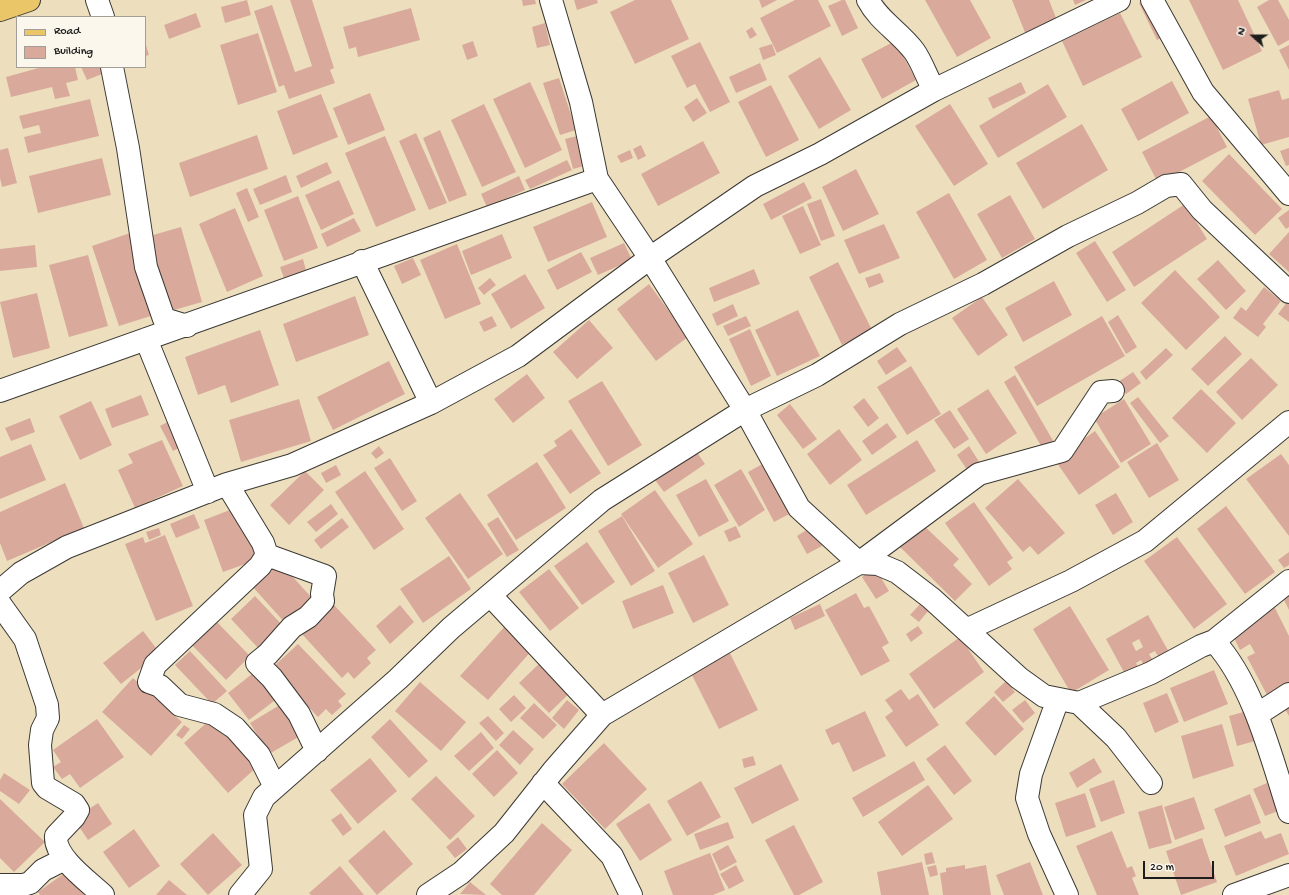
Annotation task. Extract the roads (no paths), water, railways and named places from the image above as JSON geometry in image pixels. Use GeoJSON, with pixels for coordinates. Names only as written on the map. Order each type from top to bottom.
{"type":"FeatureCollection","features":[{"type":"Feature","properties":{"kind":"main road"},"geometry":{"type":"LineString","coordinates":[[0,10],[29,0]]}},
{"type":"Feature","properties":{"kind":"street"},"geometry":{"type":"LineString","coordinates":[[97,0],[103,16]]}},
{"type":"Feature","properties":{"kind":"street"},"geometry":{"type":"LineString","coordinates":[[551,0],[581,102],[597,179],[650,258],[745,410],[799,508],[859,563],[878,564],[897,572],[931,598],[1019,678],[1044,696],[1079,703],[1116,738],[1151,783]]}},
{"type":"Feature","properties":{"kind":"street"},"geometry":{"type":"LineString","coordinates":[[868,0],[874,12],[897,32],[914,52],[934,90]]}},
{"type":"Feature","properties":{"kind":"street"},"geometry":{"type":"LineString","coordinates":[[0,591],[21,573],[68,547],[218,488],[292,465],[431,403],[518,356],[650,258],[756,186],[820,154],[934,90],[1119,0]]}},
{"type":"Feature","properties":{"kind":"street"},"geometry":{"type":"LineString","coordinates":[[1152,0],[1203,92],[1289,194]]}},
{"type":"Feature","properties":{"kind":"street"},"geometry":{"type":"LineString","coordinates":[[112,68],[128,148],[146,267],[164,318],[187,326]]}},
{"type":"Feature","properties":{"kind":"street"},"geometry":{"type":"LineString","coordinates":[[0,391],[149,347],[187,326],[362,261],[597,179]]}},
{"type":"Feature","properties":{"kind":"street"},"geometry":{"type":"LineString","coordinates":[[240,895],[261,869],[255,815],[264,797],[398,679],[451,628],[491,596],[602,500],[745,410],[817,375],[900,324],[983,284],[1068,236],[1137,203],[1166,186],[1181,184],[1202,210],[1289,292]]}},
{"type":"Feature","properties":{"kind":"street"},"geometry":{"type":"LineString","coordinates":[[362,261],[431,403]]}},
{"type":"Feature","properties":{"kind":"street"},"geometry":{"type":"LineString","coordinates":[[149,347],[218,488],[263,543],[267,555]]}},
{"type":"Feature","properties":{"kind":"street"},"geometry":{"type":"LineString","coordinates":[[428,895],[461,873],[504,833],[543,783],[602,715],[859,563],[979,474],[1062,451],[1101,392],[1113,391]]}},
{"type":"Feature","properties":{"kind":"street"},"geometry":{"type":"LineString","coordinates":[[966,630],[1071,581],[1145,540],[1289,422]]}},
{"type":"Feature","properties":{"kind":"street"},"geometry":{"type":"LineString","coordinates":[[267,555],[325,576],[322,594],[323,601],[308,617],[292,627],[268,654],[257,663],[272,678],[299,714],[317,750]]}},
{"type":"Feature","properties":{"kind":"street"},"geometry":{"type":"LineString","coordinates":[[267,555],[260,566],[155,665],[149,682],[160,686],[180,705],[214,714],[235,728],[259,755],[276,787]]}},
{"type":"Feature","properties":{"kind":"street"},"geometry":{"type":"LineString","coordinates":[[1079,703],[1152,673],[1200,646],[1214,641],[1289,581]]}},
{"type":"Feature","properties":{"kind":"street"},"geometry":{"type":"LineString","coordinates":[[491,596],[602,715]]}},
{"type":"Feature","properties":{"kind":"street"},"geometry":{"type":"LineString","coordinates":[[0,604],[25,639],[47,706],[48,718],[42,730],[40,745],[43,783],[47,788],[74,804],[78,810],[74,817],[56,836],[56,842],[65,859],[103,895]]}},
{"type":"Feature","properties":{"kind":"street"},"geometry":{"type":"LineString","coordinates":[[1214,641],[1225,652],[1258,714],[1289,812]]}},
{"type":"Feature","properties":{"kind":"street"},"geometry":{"type":"LineString","coordinates":[[1258,714],[1289,694]]}},
{"type":"Feature","properties":{"kind":"street"},"geometry":{"type":"LineString","coordinates":[[1058,699],[1031,774],[1027,798],[1039,834],[1067,895]]}},
{"type":"Feature","properties":{"kind":"street"},"geometry":{"type":"LineString","coordinates":[[543,783],[612,856],[631,895]]}},
{"type":"Feature","properties":{"kind":"street"},"geometry":{"type":"LineString","coordinates":[[0,885],[23,886],[30,883],[43,870],[65,859]]}},
{"type":"Feature","properties":{"kind":"street"},"geometry":{"type":"LineString","coordinates":[[1234,895],[1289,875]]}}]}
